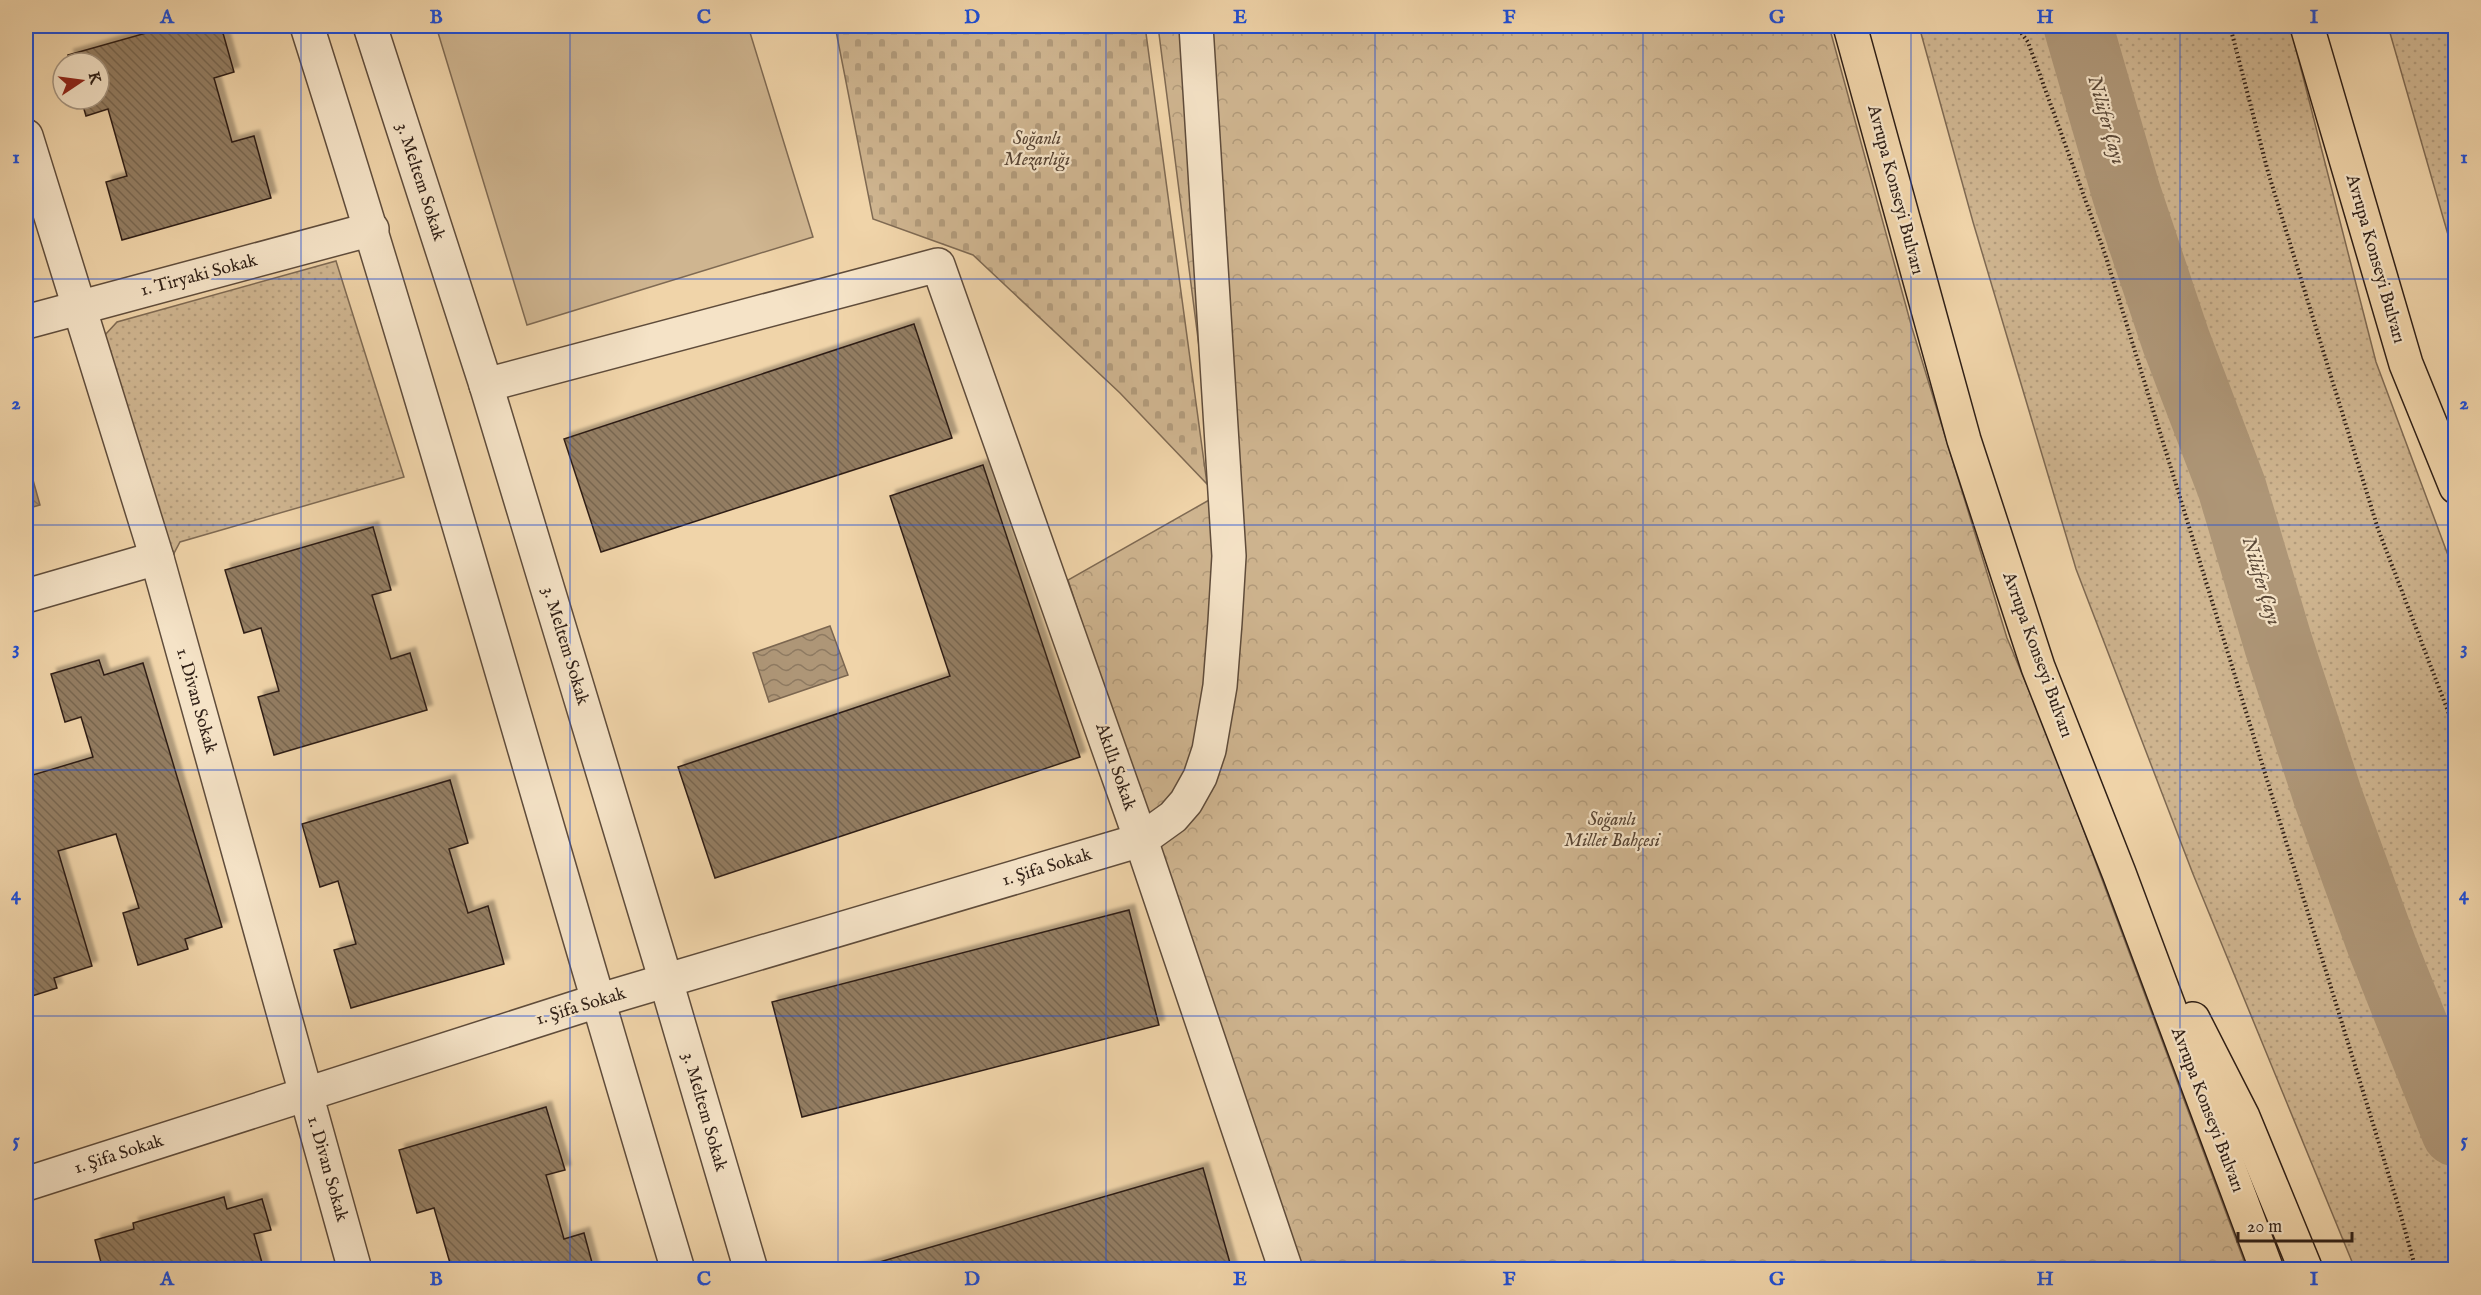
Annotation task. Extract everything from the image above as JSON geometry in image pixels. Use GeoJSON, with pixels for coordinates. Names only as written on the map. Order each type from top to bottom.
{"type":"FeatureCollection","features":[{"type":"Feature","properties":{"kind":"main road","name":"Avrupa Konseyi Bulvarı"},"geometry":{"type":"LineString","coordinates":[[1850,26],[1964,440],[2038,667],[2119,873],[2267,1269]]}},
{"type":"Feature","properties":{"kind":"main road","name":"Avrupa Konseyi Bulvarı"},"geometry":{"type":"LineString","coordinates":[[2307,26],[2406,364],[2456,487]]}},
{"type":"Feature","properties":{"kind":"main road"},"geometry":{"type":"LineString","coordinates":[[2119,873],[2243,1118],[2306,1269]]}},
{"type":"Feature","properties":{"kind":"street"},"geometry":{"type":"LineString","coordinates":[[307,26],[372,229],[597,1001],[678,1269]]}},
{"type":"Feature","properties":{"kind":"street","name":"3. Meltem Sokak"},"geometry":{"type":"LineString","coordinates":[[370,26],[486,384],[751,1269]]}},
{"type":"Feature","properties":{"kind":"street","name":"1. Şifa Sokak"},"geometry":{"type":"LineString","coordinates":[[26,1184],[597,1001],[1141,840],[1173,817],[1186,802],[1200,777],[1209,750],[1221,686],[1229,556],[1196,26]]}},
{"type":"Feature","properties":{"kind":"street","name":"1. Divan Sokak"},"geometry":{"type":"LineString","coordinates":[[26,136],[157,558],[355,1269]]}},
{"type":"Feature","properties":{"kind":"street","name":"1. Tiryaki Sokak"},"geometry":{"type":"LineString","coordinates":[[26,322],[372,229]]}},
{"type":"Feature","properties":{"kind":"street","name":"Akıllı Sokak"},"geometry":{"type":"LineString","coordinates":[[486,384],[938,266],[1141,840],[1286,1269]]}},
{"type":"Feature","properties":{"kind":"street"},"geometry":{"type":"LineString","coordinates":[[26,596],[157,558]]}},
{"type":"Feature","properties":{"kind":"path"},"geometry":{"type":"LineString","coordinates":[[2016,26],[2028,42],[2105,254],[2416,1269]]}},
{"type":"Feature","properties":{"kind":"path"},"geometry":{"type":"LineString","coordinates":[[2230,26],[2268,172],[2378,530],[2456,732]]}},
{"type":"Feature","properties":{"kind":"green space"},"geometry":{"type":"Polygon","coordinates":[[[436,26],[748,26],[813,237],[527,325],[436,26]]]}},
{"type":"Feature","properties":{"kind":"green space","name":"Soğanlı Mezarlığı"},"geometry":{"type":"Polygon","coordinates":[[[835,26],[1145,26],[1207,484],[1120,393],[973,255],[873,219],[835,26]]]}},
{"type":"Feature","properties":{"kind":"green space","name":"Soğanlı Millet Bahçesi"},"geometry":{"type":"Polygon","coordinates":[[[1158,26],[1829,26],[1912,328],[2007,638],[2052,745],[2247,1269],[1293,1269],[1068,580],[1218,495],[1158,26]]]}},
{"type":"Feature","properties":{"kind":"green space"},"geometry":{"type":"Polygon","coordinates":[[[1919,26],[2290,26],[2376,362],[2455,574],[2455,1269],[2355,1269],[2193,874],[2076,569],[1973,222],[1919,26]]]}},
{"type":"Feature","properties":{"kind":"green space"},"geometry":{"type":"Polygon","coordinates":[[[2388,26],[2455,26],[2455,259],[2388,26]]]}},
{"type":"Feature","properties":{"kind":"green space"},"geometry":{"type":"Polygon","coordinates":[[[336,261],[404,477],[180,542],[172,557],[105,335],[117,322],[336,261]]]}},
{"type":"Feature","properties":{"kind":"water"},"geometry":{"type":"Polygon","coordinates":[[[26,455],[40,505],[26,509],[26,455]]]}},
{"type":"Feature","properties":{"kind":"water"},"geometry":{"type":"Polygon","coordinates":[[[830,626],[848,675],[769,702],[753,653],[830,626]]]}},
{"type":"Feature","properties":{"kind":"building"},"geometry":{"type":"Polygon","coordinates":[[[171,26],[221,26],[234,72],[214,78],[232,142],[254,136],[271,198],[122,240],[106,182],[127,176],[109,111],[111,111],[111,51],[82,51],[171,26]]]}},
{"type":"Feature","properties":{"kind":"building"},"geometry":{"type":"Polygon","coordinates":[[[85,111],[102,111],[86,116],[85,111]]]}},
{"type":"Feature","properties":{"kind":"building"},"geometry":{"type":"Polygon","coordinates":[[[914,324],[952,438],[601,552],[564,439],[914,324]]]}},
{"type":"Feature","properties":{"kind":"building"},"geometry":{"type":"Polygon","coordinates":[[[983,465],[1080,757],[715,878],[678,767],[950,676],[890,496],[983,465]]]}},
{"type":"Feature","properties":{"kind":"building"},"geometry":{"type":"Polygon","coordinates":[[[373,527],[391,590],[372,595],[391,659],[410,653],[427,710],[274,755],[258,697],[279,691],[261,628],[244,633],[225,570],[373,527]]]}},
{"type":"Feature","properties":{"kind":"building"},"geometry":{"type":"Polygon","coordinates":[[[99,660],[104,675],[143,663],[222,927],[185,939],[188,949],[138,965],[123,913],[139,908],[116,834],[58,851],[92,966],[54,978],[57,988],[26,998],[26,777],[93,757],[81,717],[65,722],[51,674],[99,660]]]}},
{"type":"Feature","properties":{"kind":"building"},"geometry":{"type":"Polygon","coordinates":[[[450,780],[468,843],[449,849],[468,913],[488,906],[504,964],[351,1008],[334,950],[356,944],[338,881],[320,887],[302,824],[450,780]]]}},
{"type":"Feature","properties":{"kind":"building"},"geometry":{"type":"Polygon","coordinates":[[[1129,910],[1159,1025],[802,1117],[772,1002],[1129,910]]]}},
{"type":"Feature","properties":{"kind":"building"},"geometry":{"type":"Polygon","coordinates":[[[546,1107],[565,1170],[546,1175],[564,1239],[584,1233],[594,1270],[452,1270],[434,1208],[417,1213],[399,1150],[546,1107]]]}},
{"type":"Feature","properties":{"kind":"building"},"geometry":{"type":"Polygon","coordinates":[[[1203,1168],[1232,1270],[852,1270],[1203,1168]]]}},
{"type":"Feature","properties":{"kind":"building"},"geometry":{"type":"Polygon","coordinates":[[[224,1197],[227,1209],[262,1199],[271,1230],[254,1234],[264,1270],[103,1270],[95,1240],[134,1229],[133,1223],[224,1197]]]}},
{"type":"Feature","properties":{"kind":"waterway","name":"Nilüfer Çayı"},"geometry":{"type":"LineString","coordinates":[[2078,26],[2126,192],[2176,341],[2232,488],[2278,643],[2328,797],[2383,949],[2456,1132]]}}]}
